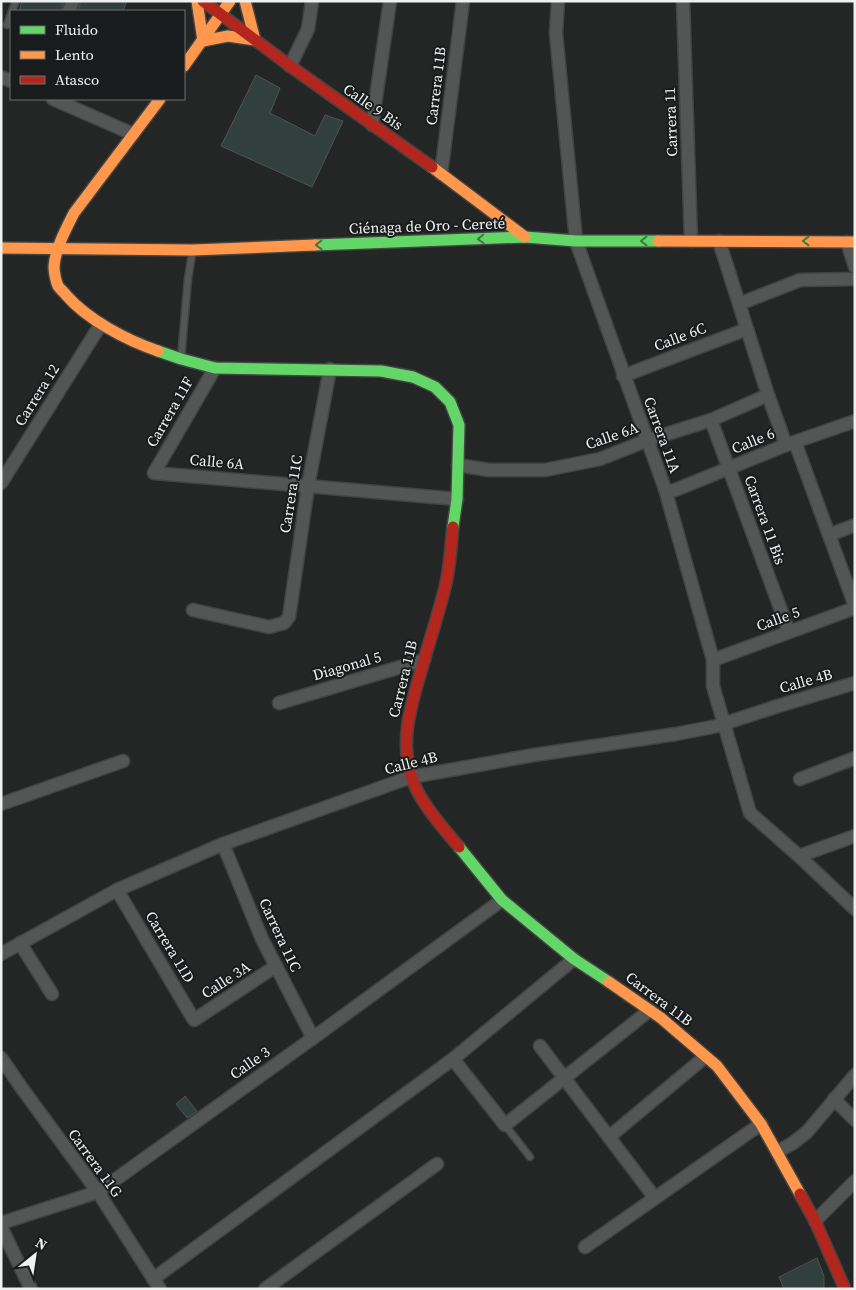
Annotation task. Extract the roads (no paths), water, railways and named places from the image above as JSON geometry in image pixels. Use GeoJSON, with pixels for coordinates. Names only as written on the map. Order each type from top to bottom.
{"type":"FeatureCollection","features":[{"type":"Feature","properties":{"kind":"main road"},"geometry":{"type":"LineString","coordinates":[[197,1],[203,41]]}},
{"type":"Feature","properties":{"kind":"main road","name":"Calle 9 Bis"},"geometry":{"type":"LineString","coordinates":[[203,1],[525,237]]}},
{"type":"Feature","properties":{"kind":"main road"},"geometry":{"type":"LineString","coordinates":[[185,65],[230,1]]}},
{"type":"Feature","properties":{"kind":"main road"},"geometry":{"type":"LineString","coordinates":[[203,41],[228,36],[255,40],[245,1]]}},
{"type":"Feature","properties":{"kind":"main road"},"geometry":{"type":"LineString","coordinates":[[58,249],[74,213],[159,100]]}},
{"type":"Feature","properties":{"kind":"main road","name":"Ciénaga de Oro - Cereté"},"geometry":{"type":"LineString","coordinates":[[1,248],[193,250],[525,237],[576,241],[851,242]]}},
{"type":"Feature","properties":{"kind":"main road","name":"Carrera 11B"},"geometry":{"type":"LineString","coordinates":[[58,249],[54,268],[58,286],[73,303],[101,324],[143,346],[181,360],[215,368],[381,371],[413,376],[435,387],[450,402],[458,424],[458,499],[446,582],[410,708],[406,737],[407,760],[411,777],[419,794],[442,827],[502,900],[574,959],[661,1018],[716,1066],[761,1124],[815,1220],[845,1289]]}},
{"type":"Feature","properties":{"kind":"street"},"geometry":{"type":"LineString","coordinates":[[290,66],[308,29],[312,1]]}},
{"type":"Feature","properties":{"kind":"street"},"geometry":{"type":"LineString","coordinates":[[372,125],[390,1]]}},
{"type":"Feature","properties":{"kind":"street","name":"Carrera 11B"},"geometry":{"type":"LineString","coordinates":[[441,174],[463,1]]}},
{"type":"Feature","properties":{"kind":"street","name":"Carrera 11A"},"geometry":{"type":"LineString","coordinates":[[558,1],[556,32],[576,241],[665,489],[713,660],[713,686],[750,813],[855,909]]}},
{"type":"Feature","properties":{"kind":"street","name":"Carrera 11"},"geometry":{"type":"LineString","coordinates":[[682,1],[691,241]]}},
{"type":"Feature","properties":{"kind":"street"},"geometry":{"type":"LineString","coordinates":[[55,100],[134,134]]}},
{"type":"Feature","properties":{"kind":"street"},"geometry":{"type":"LineString","coordinates":[[719,241],[768,395],[791,444],[829,535],[855,607]]}},
{"type":"Feature","properties":{"kind":"street"},"geometry":{"type":"LineString","coordinates":[[851,242],[855,268]]}},
{"type":"Feature","properties":{"kind":"street"},"geometry":{"type":"LineString","coordinates":[[739,304],[800,280],[855,279]]}},
{"type":"Feature","properties":{"kind":"street","name":"Carrera 12"},"geometry":{"type":"LineString","coordinates":[[1,483],[101,324]]}},
{"type":"Feature","properties":{"kind":"street","name":"Calle 6C"},"geometry":{"type":"LineString","coordinates":[[623,376],[747,329]]}},
{"type":"Feature","properties":{"kind":"street","name":"Carrera 11F"},"geometry":{"type":"LineString","coordinates":[[154,473],[215,368]]}},
{"type":"Feature","properties":{"kind":"street","name":"Carrera 11C"},"geometry":{"type":"LineString","coordinates":[[193,610],[268,627],[284,623],[289,617],[308,486],[330,369]]}},
{"type":"Feature","properties":{"kind":"street","name":"Calle 6A"},"geometry":{"type":"LineString","coordinates":[[458,465],[489,470],[545,470],[600,459],[648,440],[711,420],[768,395]]}},
{"type":"Feature","properties":{"kind":"street","name":"Carrera 11 Bis"},"geometry":{"type":"LineString","coordinates":[[711,420],[789,632]]}},
{"type":"Feature","properties":{"kind":"street","name":"Calle 6"},"geometry":{"type":"LineString","coordinates":[[665,489],[675,490],[855,421]]}},
{"type":"Feature","properties":{"kind":"street","name":"Calle 6A"},"geometry":{"type":"LineString","coordinates":[[154,473],[458,499]]}},
{"type":"Feature","properties":{"kind":"street"},"geometry":{"type":"LineString","coordinates":[[829,535],[855,526]]}},
{"type":"Feature","properties":{"kind":"street","name":"Calle 5"},"geometry":{"type":"LineString","coordinates":[[713,660],[855,607]]}},
{"type":"Feature","properties":{"kind":"street","name":"Diagonal 5"},"geometry":{"type":"LineString","coordinates":[[279,703],[424,660]]}},
{"type":"Feature","properties":{"kind":"street","name":"Calle 4B"},"geometry":{"type":"LineString","coordinates":[[1,954],[117,890],[223,844],[411,777],[534,755],[676,734],[723,724],[855,683]]}},
{"type":"Feature","properties":{"kind":"street"},"geometry":{"type":"LineString","coordinates":[[800,779],[855,758]]}},
{"type":"Feature","properties":{"kind":"street"},"geometry":{"type":"LineString","coordinates":[[1,804],[123,761]]}},
{"type":"Feature","properties":{"kind":"street"},"geometry":{"type":"LineString","coordinates":[[799,856],[855,836]]}},
{"type":"Feature","properties":{"kind":"street","name":"Carrera 11C"},"geometry":{"type":"LineString","coordinates":[[223,844],[262,938],[313,1038]]}},
{"type":"Feature","properties":{"kind":"street","name":"Carrera 11D"},"geometry":{"type":"LineString","coordinates":[[117,890],[194,1020]]}},
{"type":"Feature","properties":{"kind":"street","name":"Calle 3"},"geometry":{"type":"LineString","coordinates":[[1,1223],[98,1192],[502,900]]}},
{"type":"Feature","properties":{"kind":"street"},"geometry":{"type":"LineString","coordinates":[[20,943],[52,994]]}},
{"type":"Feature","properties":{"kind":"street"},"geometry":{"type":"LineString","coordinates":[[156,1284],[453,1059],[574,959]]}},
{"type":"Feature","properties":{"kind":"street","name":"Calle 3A"},"geometry":{"type":"LineString","coordinates":[[194,1020],[276,966]]}},
{"type":"Feature","properties":{"kind":"street"},"geometry":{"type":"LineString","coordinates":[[453,1059],[505,1125],[650,1010]]}},
{"type":"Feature","properties":{"kind":"street"},"geometry":{"type":"LineString","coordinates":[[540,1046],[656,1198]]}},
{"type":"Feature","properties":{"kind":"street"},"geometry":{"type":"LineString","coordinates":[[609,1138],[705,1057]]}},
{"type":"Feature","properties":{"kind":"street","name":"Carrera 11G"},"geometry":{"type":"LineString","coordinates":[[1,1058],[20,1087],[98,1192],[156,1284]]}},
{"type":"Feature","properties":{"kind":"street"},"geometry":{"type":"LineString","coordinates":[[777,1152],[807,1132],[855,1075]]}},
{"type":"Feature","properties":{"kind":"street"},"geometry":{"type":"LineString","coordinates":[[834,1100],[855,1120]]}},
{"type":"Feature","properties":{"kind":"street"},"geometry":{"type":"LineString","coordinates":[[586,1247],[761,1124]]}},
{"type":"Feature","properties":{"kind":"street"},"geometry":{"type":"LineString","coordinates":[[265,1289],[437,1164]]}},
{"type":"Feature","properties":{"kind":"street"},"geometry":{"type":"LineString","coordinates":[[815,1220],[855,1181]]}},
{"type":"Feature","properties":{"kind":"street"},"geometry":{"type":"LineString","coordinates":[[1,1228],[31,1289]]}},
{"type":"Feature","properties":{"kind":"lane"},"geometry":{"type":"LineString","coordinates":[[7,25],[10,18]]}},
{"type":"Feature","properties":{"kind":"lane"},"geometry":{"type":"LineString","coordinates":[[181,360],[188,279],[193,250]]}},
{"type":"Feature","properties":{"kind":"lane"},"geometry":{"type":"LineString","coordinates":[[505,1125],[530,1157]]}}]}
